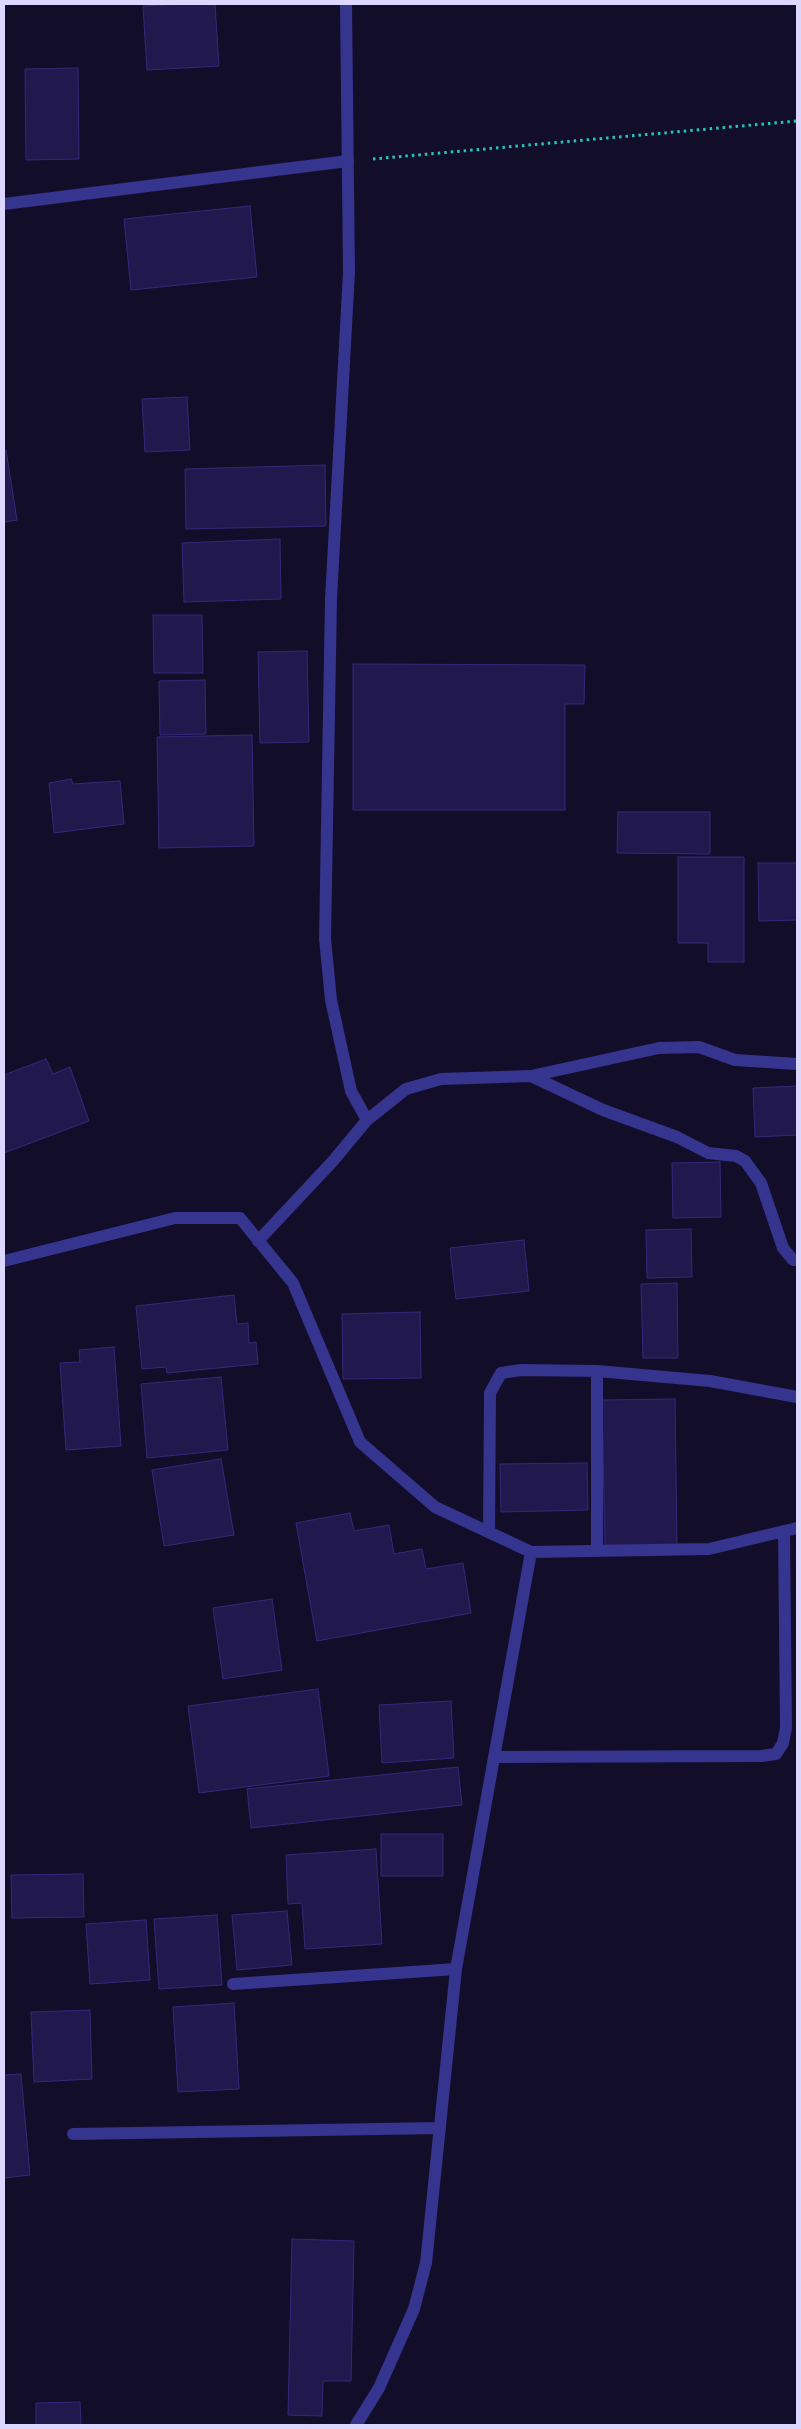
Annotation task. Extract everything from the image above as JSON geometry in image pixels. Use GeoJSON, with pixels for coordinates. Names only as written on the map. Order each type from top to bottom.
{"type":"FeatureCollection","features":[{"type":"Feature","properties":{"kind":"street"},"geometry":{"type":"LineString","coordinates":[[346,4],[349,272],[331,598],[325,939],[331,1000],[351,1091],[366,1120]]}},
{"type":"Feature","properties":{"kind":"street"},"geometry":{"type":"LineString","coordinates":[[4,204],[348,161]]}},
{"type":"Feature","properties":{"kind":"street"},"geometry":{"type":"LineString","coordinates":[[258,1241],[333,1161],[366,1120],[406,1089],[441,1079],[532,1076],[659,1048],[699,1048],[735,1060],[797,1064]]}},
{"type":"Feature","properties":{"kind":"street"},"geometry":{"type":"LineString","coordinates":[[532,1076],[603,1110],[677,1137],[708,1154],[736,1156],[745,1161],[761,1183],[783,1248],[793,1260],[797,1260]]}},
{"type":"Feature","properties":{"kind":"street"},"geometry":{"type":"LineString","coordinates":[[4,1261],[175,1218],[240,1218],[293,1283],[360,1442],[435,1507],[531,1552],[709,1549],[797,1528]]}},
{"type":"Feature","properties":{"kind":"street"},"geometry":{"type":"LineString","coordinates":[[489,1532],[490,1393],[501,1373],[521,1370],[597,1371],[710,1381],[797,1397]]}},
{"type":"Feature","properties":{"kind":"street"},"geometry":{"type":"LineString","coordinates":[[597,1371],[597,1551]]}},
{"type":"Feature","properties":{"kind":"street"},"geometry":{"type":"LineString","coordinates":[[494,1758],[762,1756],[776,1754],[784,1743],[786,1728],[784,1531]]}},
{"type":"Feature","properties":{"kind":"street"},"geometry":{"type":"LineString","coordinates":[[356,2425],[379,2388],[414,2309],[426,2263],[456,1969],[531,1552]]}},
{"type":"Feature","properties":{"kind":"street"},"geometry":{"type":"LineString","coordinates":[[233,1984],[456,1969]]}},
{"type":"Feature","properties":{"kind":"street"},"geometry":{"type":"LineString","coordinates":[[73,2134],[440,2128]]}},
{"type":"Feature","properties":{"kind":"path"},"geometry":{"type":"LineString","coordinates":[[348,161],[797,121]]}},
{"type":"Feature","properties":{"kind":"building"},"geometry":{"type":"Polygon","coordinates":[[[215,4],[219,66],[147,70],[143,6],[215,4]]]}},
{"type":"Feature","properties":{"kind":"building"},"geometry":{"type":"Polygon","coordinates":[[[78,68],[79,159],[26,160],[25,69],[78,68]]]}},
{"type":"Feature","properties":{"kind":"building"},"geometry":{"type":"Polygon","coordinates":[[[250,206],[257,277],[131,290],[124,219],[250,206]]]}},
{"type":"Feature","properties":{"kind":"building"},"geometry":{"type":"Polygon","coordinates":[[[187,397],[190,450],[145,452],[142,399],[187,397]]]}},
{"type":"Feature","properties":{"kind":"building"},"geometry":{"type":"Polygon","coordinates":[[[4,450],[6,450],[17,520],[4,522],[4,450]]]}},
{"type":"Feature","properties":{"kind":"building"},"geometry":{"type":"Polygon","coordinates":[[[325,465],[326,526],[186,529],[185,469],[325,465]]]}},
{"type":"Feature","properties":{"kind":"building"},"geometry":{"type":"Polygon","coordinates":[[[280,539],[281,599],[184,602],[182,543],[280,539]]]}},
{"type":"Feature","properties":{"kind":"building"},"geometry":{"type":"Polygon","coordinates":[[[153,615],[202,615],[203,673],[154,673],[153,615]]]}},
{"type":"Feature","properties":{"kind":"building"},"geometry":{"type":"Polygon","coordinates":[[[307,651],[309,742],[260,743],[258,652],[307,651]]]}},
{"type":"Feature","properties":{"kind":"building"},"geometry":{"type":"Polygon","coordinates":[[[353,664],[585,665],[584,704],[565,704],[565,810],[353,810],[353,664]]]}},
{"type":"Feature","properties":{"kind":"building"},"geometry":{"type":"Polygon","coordinates":[[[205,680],[206,734],[160,735],[159,681],[205,680]]]}},
{"type":"Feature","properties":{"kind":"building"},"geometry":{"type":"Polygon","coordinates":[[[252,735],[254,846],[159,848],[157,737],[252,735]]]}},
{"type":"Feature","properties":{"kind":"building"},"geometry":{"type":"Polygon","coordinates":[[[71,779],[73,784],[120,781],[124,824],[54,833],[49,783],[71,779]]]}},
{"type":"Feature","properties":{"kind":"building"},"geometry":{"type":"Polygon","coordinates":[[[618,812],[710,812],[710,854],[617,853],[618,812]]]}},
{"type":"Feature","properties":{"kind":"building"},"geometry":{"type":"Polygon","coordinates":[[[678,857],[744,857],[744,962],[708,962],[708,943],[678,943],[678,857]]]}},
{"type":"Feature","properties":{"kind":"building"},"geometry":{"type":"Polygon","coordinates":[[[758,863],[797,863],[797,920],[759,921],[758,863]]]}},
{"type":"Feature","properties":{"kind":"building"},"geometry":{"type":"Polygon","coordinates":[[[46,1059],[53,1074],[70,1067],[89,1121],[4,1153],[4,1075],[46,1059]]]}},
{"type":"Feature","properties":{"kind":"building"},"geometry":{"type":"Polygon","coordinates":[[[797,1086],[797,1135],[755,1137],[753,1088],[797,1086]]]}},
{"type":"Feature","properties":{"kind":"building"},"geometry":{"type":"Polygon","coordinates":[[[720,1162],[721,1217],[673,1218],[672,1163],[720,1162]]]}},
{"type":"Feature","properties":{"kind":"building"},"geometry":{"type":"Polygon","coordinates":[[[691,1229],[692,1277],[647,1278],[646,1230],[691,1229]]]}},
{"type":"Feature","properties":{"kind":"building"},"geometry":{"type":"Polygon","coordinates":[[[524,1240],[529,1291],[456,1299],[450,1248],[524,1240]]]}},
{"type":"Feature","properties":{"kind":"building"},"geometry":{"type":"Polygon","coordinates":[[[677,1283],[678,1358],[643,1358],[641,1284],[677,1283]]]}},
{"type":"Feature","properties":{"kind":"building"},"geometry":{"type":"Polygon","coordinates":[[[234,1295],[237,1324],[248,1323],[249,1343],[256,1342],[258,1364],[167,1373],[166,1367],[142,1369],[136,1306],[234,1295]]]}},
{"type":"Feature","properties":{"kind":"building"},"geometry":{"type":"Polygon","coordinates":[[[420,1312],[421,1378],[343,1379],[342,1314],[420,1312]]]}},
{"type":"Feature","properties":{"kind":"building"},"geometry":{"type":"Polygon","coordinates":[[[114,1347],[121,1446],[66,1450],[60,1363],[80,1362],[79,1350],[114,1347]]]}},
{"type":"Feature","properties":{"kind":"building"},"geometry":{"type":"Polygon","coordinates":[[[221,1377],[228,1450],[147,1458],[141,1384],[221,1377]]]}},
{"type":"Feature","properties":{"kind":"building"},"geometry":{"type":"Polygon","coordinates":[[[675,1399],[677,1546],[605,1548],[602,1400],[675,1399]]]}},
{"type":"Feature","properties":{"kind":"building"},"geometry":{"type":"Polygon","coordinates":[[[221,1459],[234,1535],[164,1546],[152,1470],[221,1459]]]}},
{"type":"Feature","properties":{"kind":"building"},"geometry":{"type":"Polygon","coordinates":[[[587,1463],[588,1510],[501,1512],[500,1464],[587,1463]]]}},
{"type":"Feature","properties":{"kind":"building"},"geometry":{"type":"Polygon","coordinates":[[[350,1513],[354,1531],[389,1525],[394,1554],[422,1549],[426,1569],[463,1563],[471,1613],[317,1641],[296,1523],[350,1513]]]}},
{"type":"Feature","properties":{"kind":"building"},"geometry":{"type":"Polygon","coordinates":[[[272,1599],[282,1670],[223,1679],[213,1608],[272,1599]]]}},
{"type":"Feature","properties":{"kind":"building"},"geometry":{"type":"Polygon","coordinates":[[[318,1689],[329,1776],[199,1793],[188,1706],[318,1689]]]}},
{"type":"Feature","properties":{"kind":"building"},"geometry":{"type":"Polygon","coordinates":[[[451,1701],[454,1758],[382,1763],[379,1705],[451,1701]]]}},
{"type":"Feature","properties":{"kind":"building"},"geometry":{"type":"Polygon","coordinates":[[[458,1767],[462,1805],[251,1828],[247,1789],[458,1767]]]}},
{"type":"Feature","properties":{"kind":"building"},"geometry":{"type":"Polygon","coordinates":[[[381,1834],[443,1834],[443,1876],[381,1876],[381,1834]]]}},
{"type":"Feature","properties":{"kind":"building"},"geometry":{"type":"Polygon","coordinates":[[[376,1849],[382,1944],[305,1949],[302,1903],[288,1904],[286,1855],[376,1849]]]}},
{"type":"Feature","properties":{"kind":"building"},"geometry":{"type":"Polygon","coordinates":[[[83,1874],[84,1917],[12,1918],[11,1875],[83,1874]]]}},
{"type":"Feature","properties":{"kind":"building"},"geometry":{"type":"Polygon","coordinates":[[[287,1911],[292,1965],[237,1970],[232,1915],[287,1911]]]}},
{"type":"Feature","properties":{"kind":"building"},"geometry":{"type":"Polygon","coordinates":[[[217,1915],[222,1985],[159,1989],[154,1919],[217,1915]]]}},
{"type":"Feature","properties":{"kind":"building"},"geometry":{"type":"Polygon","coordinates":[[[146,1920],[150,1980],[90,1984],[86,1924],[146,1920]]]}},
{"type":"Feature","properties":{"kind":"building"},"geometry":{"type":"Polygon","coordinates":[[[234,2003],[239,2089],[178,2092],[173,2007],[234,2003]]]}},
{"type":"Feature","properties":{"kind":"building"},"geometry":{"type":"Polygon","coordinates":[[[90,2010],[92,2079],[34,2082],[31,2012],[90,2010]]]}},
{"type":"Feature","properties":{"kind":"building"},"geometry":{"type":"Polygon","coordinates":[[[21,2074],[30,2175],[4,2178],[4,2075],[21,2074]]]}},
{"type":"Feature","properties":{"kind":"building"},"geometry":{"type":"Polygon","coordinates":[[[292,2239],[354,2241],[351,2381],[323,2381],[322,2416],[288,2415],[292,2239]]]}},
{"type":"Feature","properties":{"kind":"building"},"geometry":{"type":"Polygon","coordinates":[[[80,2402],[81,2425],[36,2425],[36,2403],[80,2402]]]}}]}
